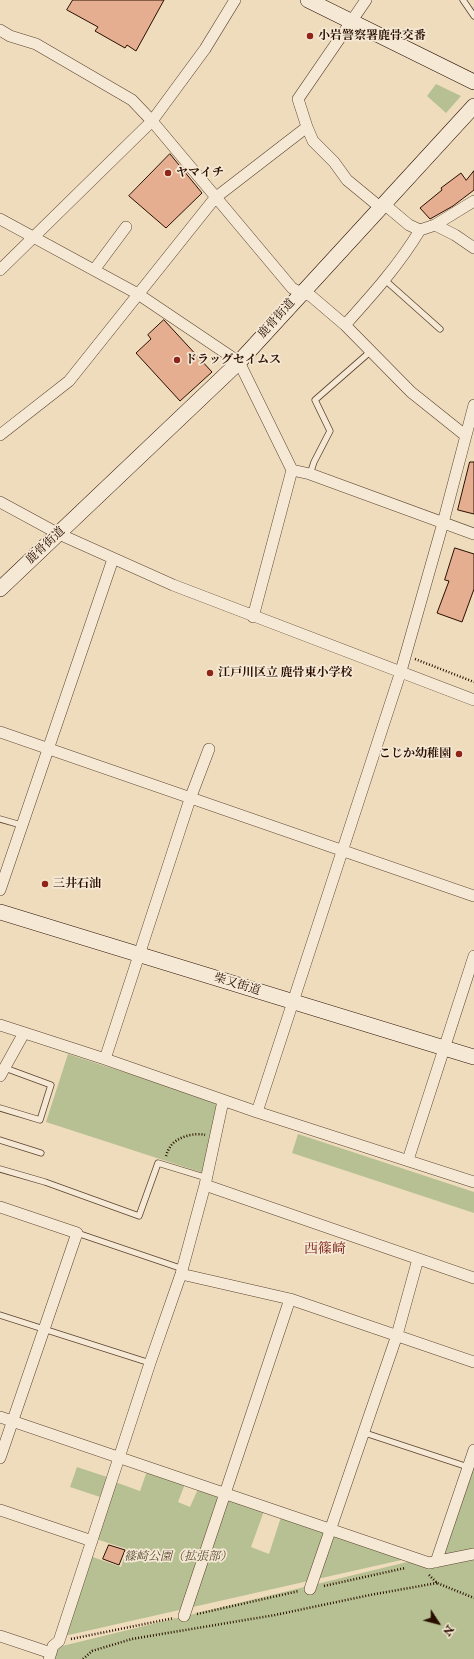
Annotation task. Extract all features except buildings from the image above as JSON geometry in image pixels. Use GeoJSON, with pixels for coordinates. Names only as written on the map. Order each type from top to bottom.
{"type":"FeatureCollection","features":[{"type":"Feature","properties":{"kind":"street"},"geometry":{"type":"LineString","coordinates":[[0,270],[152,121],[205,49],[235,0]]}},
{"type":"Feature","properties":{"kind":"street"},"geometry":{"type":"LineString","coordinates":[[308,0],[474,82]]}},
{"type":"Feature","properties":{"kind":"street"},"geometry":{"type":"LineString","coordinates":[[366,0],[298,99],[307,127],[314,141],[334,162],[348,180],[409,225],[420,230]]}},
{"type":"Feature","properties":{"kind":"street"},"geometry":{"type":"LineString","coordinates":[[0,30],[10,36],[36,44],[132,100],[152,121],[292,288],[311,296],[345,325],[411,392],[466,436]]}},
{"type":"Feature","properties":{"kind":"street","name":"鹿骨街道"},"geometry":{"type":"LineString","coordinates":[[0,589],[239,362],[474,106]]}},
{"type":"Feature","properties":{"kind":"street"},"geometry":{"type":"LineString","coordinates":[[0,435],[69,381],[215,198],[307,127]]}},
{"type":"Feature","properties":{"kind":"street"},"geometry":{"type":"LineString","coordinates":[[345,325],[385,280],[420,230],[435,225],[474,201]]}},
{"type":"Feature","properties":{"kind":"street"},"geometry":{"type":"LineString","coordinates":[[0,219],[138,294],[239,362],[292,470],[254,616]]}},
{"type":"Feature","properties":{"kind":"street"},"geometry":{"type":"LineString","coordinates":[[435,225],[455,235],[474,248]]}},
{"type":"Feature","properties":{"kind":"street"},"geometry":{"type":"LineString","coordinates":[[94,270],[126,227]]}},
{"type":"Feature","properties":{"kind":"street"},"geometry":{"type":"LineString","coordinates":[[257,1112],[401,672],[443,523],[474,405]]}},
{"type":"Feature","properties":{"kind":"street"},"geometry":{"type":"LineString","coordinates":[[292,470],[310,474],[474,534]]}},
{"type":"Feature","properties":{"kind":"street"},"geometry":{"type":"LineString","coordinates":[[0,502],[59,534],[173,585],[474,700]]}},
{"type":"Feature","properties":{"kind":"street"},"geometry":{"type":"LineString","coordinates":[[0,890],[113,559]]}},
{"type":"Feature","properties":{"kind":"street"},"geometry":{"type":"LineString","coordinates":[[0,732],[47,750],[474,896]]}},
{"type":"Feature","properties":{"kind":"street"},"geometry":{"type":"LineString","coordinates":[[105,1059],[190,799],[209,749]]}},
{"type":"Feature","properties":{"kind":"street","name":"柴又街道"},"geometry":{"type":"LineString","coordinates":[[0,912],[474,1057]]}},
{"type":"Feature","properties":{"kind":"street"},"geometry":{"type":"LineString","coordinates":[[408,1160],[474,956]]}},
{"type":"Feature","properties":{"kind":"street"},"geometry":{"type":"LineString","coordinates":[[0,1025],[105,1059],[223,1101],[474,1182]]}},
{"type":"Feature","properties":{"kind":"street"},"geometry":{"type":"LineString","coordinates":[[2,1072],[24,1033]]}},
{"type":"Feature","properties":{"kind":"street"},"geometry":{"type":"LineString","coordinates":[[0,1636],[50,1656],[53,1646],[59,1641],[150,1363],[182,1272],[206,1182],[223,1101]]}},
{"type":"Feature","properties":{"kind":"street"},"geometry":{"type":"LineString","coordinates":[[206,1182],[474,1278]]}},
{"type":"Feature","properties":{"kind":"street"},"geometry":{"type":"LineString","coordinates":[[0,1207],[76,1233],[0,1458]]}},
{"type":"Feature","properties":{"kind":"street"},"geometry":{"type":"LineString","coordinates":[[310,1589],[398,1335],[418,1259]]}},
{"type":"Feature","properties":{"kind":"street"},"geometry":{"type":"LineString","coordinates":[[182,1272],[290,1299],[474,1362]]}},
{"type":"Feature","properties":{"kind":"street"},"geometry":{"type":"LineString","coordinates":[[184,1616],[290,1299]]}},
{"type":"Feature","properties":{"kind":"street"},"geometry":{"type":"LineString","coordinates":[[0,1417],[433,1562],[474,1554]]}},
{"type":"Feature","properties":{"kind":"street"},"geometry":{"type":"LineString","coordinates":[[433,1562],[474,1450]]}},
{"type":"Feature","properties":{"kind":"street"},"geometry":{"type":"LineString","coordinates":[[0,1510],[92,1542]]}},
{"type":"Feature","properties":{"kind":"lane"},"geometry":{"type":"LineString","coordinates":[[464,0],[474,16]]}},
{"type":"Feature","properties":{"kind":"lane"},"geometry":{"type":"LineString","coordinates":[[385,280],[440,329]]}},
{"type":"Feature","properties":{"kind":"lane"},"geometry":{"type":"LineString","coordinates":[[310,474],[314,462],[330,431],[315,400],[372,351]]}},
{"type":"Feature","properties":{"kind":"lane"},"geometry":{"type":"LineString","coordinates":[[0,819],[21,825]]}},
{"type":"Feature","properties":{"kind":"lane"},"geometry":{"type":"LineString","coordinates":[[0,1108],[40,1120],[51,1085],[2,1072]]}},
{"type":"Feature","properties":{"kind":"lane"},"geometry":{"type":"LineString","coordinates":[[0,1140],[41,1153]]}},
{"type":"Feature","properties":{"kind":"lane"},"geometry":{"type":"LineString","coordinates":[[0,1170],[45,1182],[139,1216],[158,1164],[206,1182]]}},
{"type":"Feature","properties":{"kind":"lane"},"geometry":{"type":"LineString","coordinates":[[76,1233],[182,1272]]}},
{"type":"Feature","properties":{"kind":"lane"},"geometry":{"type":"LineString","coordinates":[[0,1315],[150,1363]]}},
{"type":"Feature","properties":{"kind":"lane"},"geometry":{"type":"LineString","coordinates":[[365,1433],[468,1467]]}},
{"type":"Feature","properties":{"kind":"path"},"geometry":{"type":"LineString","coordinates":[[406,655],[474,682]]}},
{"type":"Feature","properties":{"kind":"path"},"geometry":{"type":"LineString","coordinates":[[163,1165],[170,1145],[183,1137],[200,1134],[215,1138]]}},
{"type":"Feature","properties":{"kind":"path"},"geometry":{"type":"LineString","coordinates":[[59,1641],[184,1616],[433,1562]]}},
{"type":"Feature","properties":{"kind":"path"},"geometry":{"type":"LineString","coordinates":[[427,1574],[437,1583],[474,1598]]}},
{"type":"Feature","properties":{"kind":"path"},"geometry":{"type":"LineString","coordinates":[[83,1659],[92,1651],[132,1639],[275,1615],[370,1595],[437,1583]]}},
{"type":"Feature","properties":{"kind":"green space"},"geometry":{"type":"Polygon","coordinates":[[[436,84],[461,96],[446,113],[427,96],[436,84]]]}},
{"type":"Feature","properties":{"kind":"green space"},"geometry":{"type":"Polygon","coordinates":[[[68,1054],[222,1104],[203,1173],[46,1122],[68,1054]]]}},
{"type":"Feature","properties":{"kind":"green space"},"geometry":{"type":"Polygon","coordinates":[[[298,1134],[474,1192],[474,1213],[292,1153],[298,1134]]]}},
{"type":"Feature","properties":{"kind":"green space"},"geometry":{"type":"Polygon","coordinates":[[[474,1464],[474,1659],[54,1659],[58,1647],[444,1553],[474,1464]]]}},
{"type":"Feature","properties":{"kind":"green space"},"geometry":{"type":"Polygon","coordinates":[[[77,1467],[107,1477],[100,1497],[70,1487],[77,1467]]]}},
{"type":"Feature","properties":{"kind":"green space","name":"篠崎公園（拡張部）"},"geometry":{"type":"Polygon","coordinates":[[[147,1471],[185,1484],[178,1502],[190,1507],[198,1489],[264,1511],[251,1547],[269,1554],[281,1517],[406,1559],[64,1636],[90,1556],[121,1567],[127,1549],[96,1539],[115,1482],[140,1491],[147,1471]]]}},
{"type":"Feature","properties":{"kind":"place","name":"小岩警察署鹿骨交番"},"geometry":{"type":"Point","coordinates":[310,36]}},
{"type":"Feature","properties":{"kind":"place","name":"ヤマイチ"},"geometry":{"type":"Point","coordinates":[168,173]}},
{"type":"Feature","properties":{"kind":"place","name":"ドラッグセイムス"},"geometry":{"type":"Point","coordinates":[177,360]}},
{"type":"Feature","properties":{"kind":"place","name":"江戸川区立 鹿骨東小学校"},"geometry":{"type":"Point","coordinates":[210,673]}},
{"type":"Feature","properties":{"kind":"place","name":"こじか幼稚園"},"geometry":{"type":"Point","coordinates":[459,754]}},
{"type":"Feature","properties":{"kind":"place","name":"三井石油"},"geometry":{"type":"Point","coordinates":[45,884]}},
{"type":"Feature","properties":{"kind":"district","name":"西篠崎"},"geometry":{"type":"Point","coordinates":[325,1250]}}]}
